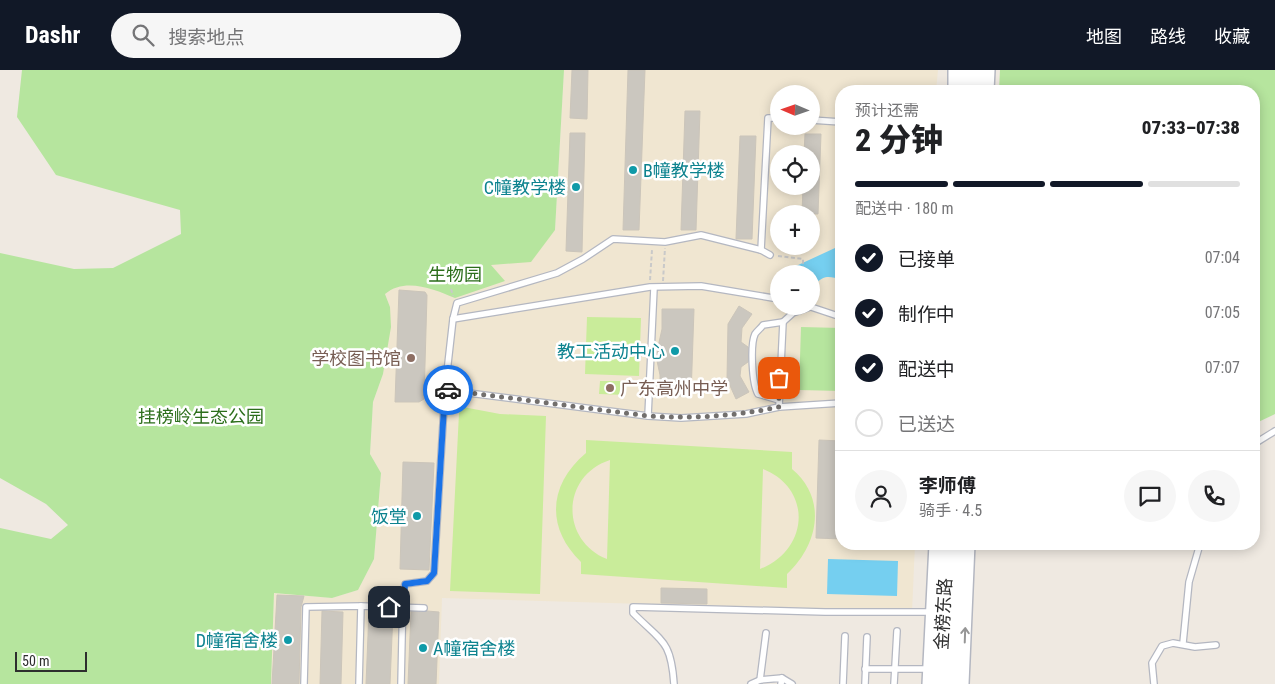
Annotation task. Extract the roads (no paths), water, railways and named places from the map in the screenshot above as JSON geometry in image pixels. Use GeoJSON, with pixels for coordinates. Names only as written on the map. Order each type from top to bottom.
{"type":"FeatureCollection","features":[{"type":"Feature","properties":{"kind":"street"},"geometry":{"type":"LineString","coordinates":[[954,70],[954,85]]}},
{"type":"Feature","properties":{"kind":"street"},"geometry":{"type":"LineString","coordinates":[[966,85],[967,70]]}},
{"type":"Feature","properties":{"kind":"street"},"geometry":{"type":"LineString","coordinates":[[979,85],[980,70]]}},
{"type":"Feature","properties":{"kind":"street"},"geometry":{"type":"LineString","coordinates":[[988,85],[989,70]]}},
{"type":"Feature","properties":{"kind":"street"},"geometry":{"type":"LineString","coordinates":[[936,550],[951,608],[963,684]]}},
{"type":"Feature","properties":{"kind":"street","name":"金榜东路"},"geometry":{"type":"LineString","coordinates":[[946,550],[951,608],[952,684]]}},
{"type":"Feature","properties":{"kind":"street","name":"金榜东路"},"geometry":{"type":"LineString","coordinates":[[936,674],[951,608],[957,550]]}},
{"type":"Feature","properties":{"kind":"street"},"geometry":{"type":"LineString","coordinates":[[951,608],[966,550]]}},
{"type":"Feature","properties":{"kind":"street"},"geometry":{"type":"LineString","coordinates":[[928,684],[936,674]]}},
{"type":"Feature","properties":{"kind":"lane"},"geometry":{"type":"LineString","coordinates":[[761,250],[768,118],[770,118]]}},
{"type":"Feature","properties":{"kind":"lane"},"geometry":{"type":"LineString","coordinates":[[820,121],[835,122]]}},
{"type":"Feature","properties":{"kind":"lane"},"geometry":{"type":"LineString","coordinates":[[400,684],[405,584],[427,581],[434,573],[445,390],[453,319],[457,302],[557,273],[583,259],[612,239],[665,242],[700,235],[761,250],[770,255]]}},
{"type":"Feature","properties":{"kind":"lane"},"geometry":{"type":"LineString","coordinates":[[453,319],[652,288],[701,286],[770,297]]}},
{"type":"Feature","properties":{"kind":"lane"},"geometry":{"type":"LineString","coordinates":[[648,416],[652,288]]}},
{"type":"Feature","properties":{"kind":"lane"},"geometry":{"type":"LineString","coordinates":[[820,310],[835,315]]}},
{"type":"Feature","properties":{"kind":"lane"},"geometry":{"type":"LineString","coordinates":[[779,400],[758,394],[754,386],[755,335],[764,325],[783,322],[791,315]]}},
{"type":"Feature","properties":{"kind":"lane"},"geometry":{"type":"LineString","coordinates":[[779,407],[783,322]]}},
{"type":"Feature","properties":{"kind":"lane"},"geometry":{"type":"LineString","coordinates":[[445,390],[648,416],[681,418],[736,414],[779,407],[835,405]]}},
{"type":"Feature","properties":{"kind":"lane"},"geometry":{"type":"LineString","coordinates":[[1260,441],[1275,432]]}},
{"type":"Feature","properties":{"kind":"lane"},"geometry":{"type":"LineString","coordinates":[[1183,643],[1188,582],[1198,550]]}},
{"type":"Feature","properties":{"kind":"lane"},"geometry":{"type":"LineString","coordinates":[[359,684],[361,606]]}},
{"type":"Feature","properties":{"kind":"lane"},"geometry":{"type":"LineString","coordinates":[[304,684],[306,607],[424,608]]}},
{"type":"Feature","properties":{"kind":"lane"},"geometry":{"type":"LineString","coordinates":[[674,684],[670,650],[661,638],[633,613],[633,607],[825,612],[951,608]]}},
{"type":"Feature","properties":{"kind":"lane"},"geometry":{"type":"LineString","coordinates":[[894,684],[897,631]]}},
{"type":"Feature","properties":{"kind":"lane"},"geometry":{"type":"LineString","coordinates":[[760,680],[766,633]]}},
{"type":"Feature","properties":{"kind":"lane"},"geometry":{"type":"LineString","coordinates":[[843,684],[845,636]]}},
{"type":"Feature","properties":{"kind":"lane"},"geometry":{"type":"LineString","coordinates":[[865,684],[867,637]]}},
{"type":"Feature","properties":{"kind":"lane"},"geometry":{"type":"LineString","coordinates":[[1154,684],[1152,668],[1157,654],[1167,643],[1183,643],[1195,647],[1216,645]]}},
{"type":"Feature","properties":{"kind":"lane"},"geometry":{"type":"LineString","coordinates":[[865,669],[895,669],[936,674]]}},
{"type":"Feature","properties":{"kind":"lane"},"geometry":{"type":"LineString","coordinates":[[752,684],[760,680],[781,681],[792,684]]}},
{"type":"Feature","properties":{"kind":"water"},"geometry":{"type":"Polygon","coordinates":[[[835,248],[835,278],[825,277],[820,280],[820,265],[798,265],[835,248]]]}},
{"type":"Feature","properties":{"kind":"water"},"geometry":{"type":"Polygon","coordinates":[[[828,559],[898,561],[897,596],[827,594],[828,559]]]}},
{"type":"Feature","properties":{"kind":"place","name":"B幢教学楼"},"geometry":{"type":"Point","coordinates":[633,170]}},
{"type":"Feature","properties":{"kind":"place","name":"C幢教学楼"},"geometry":{"type":"Point","coordinates":[576,187]}},
{"type":"Feature","properties":{"kind":"place","name":"教工活动中心"},"geometry":{"type":"Point","coordinates":[675,351]}},
{"type":"Feature","properties":{"kind":"place","name":"学校图书馆"},"geometry":{"type":"Point","coordinates":[411,358]}},
{"type":"Feature","properties":{"kind":"place","name":"广东高州中学"},"geometry":{"type":"Point","coordinates":[610,388]}},
{"type":"Feature","properties":{"kind":"place","name":"饭堂"},"geometry":{"type":"Point","coordinates":[417,516]}},
{"type":"Feature","properties":{"kind":"place","name":"D幢宿舍楼"},"geometry":{"type":"Point","coordinates":[288,640]}},
{"type":"Feature","properties":{"kind":"place","name":"A幢宿舍楼"},"geometry":{"type":"Point","coordinates":[423,648]}},
{"type":"Feature","properties":{"kind":"park label","name":"生物园"},"geometry":{"type":"Point","coordinates":[455,274]}},
{"type":"Feature","properties":{"kind":"park label","name":"挂榜岭生态公园"},"geometry":{"type":"Point","coordinates":[201,416]}}]}
